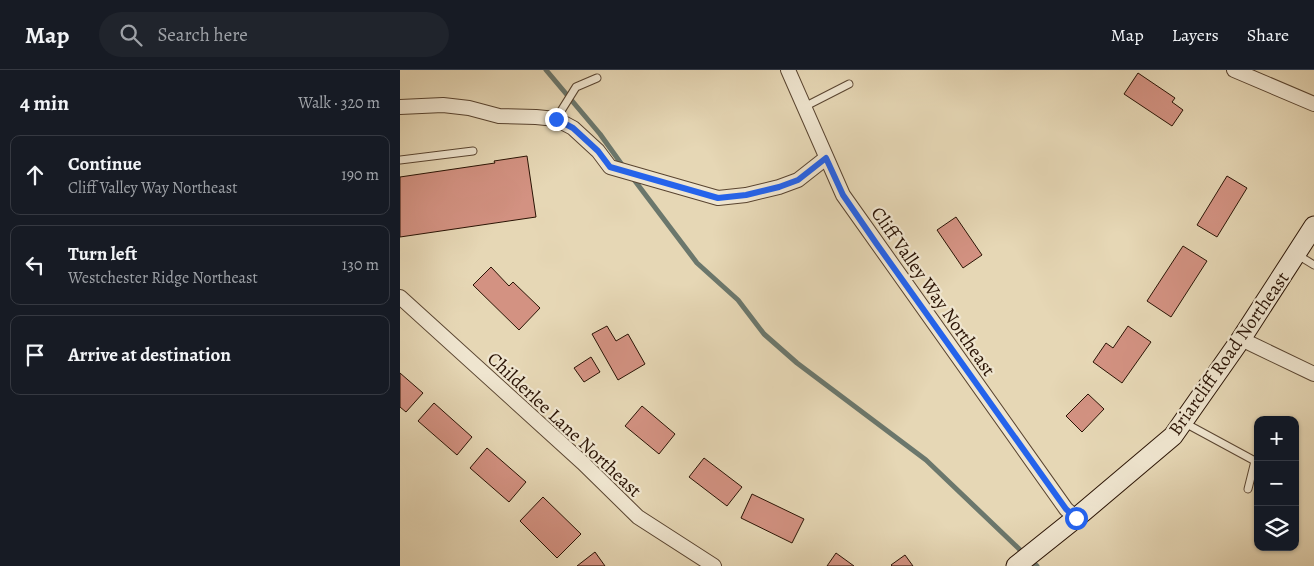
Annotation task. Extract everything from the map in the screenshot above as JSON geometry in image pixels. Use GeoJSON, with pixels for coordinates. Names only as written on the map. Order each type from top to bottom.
{"type":"FeatureCollection","features":[{"type":"Feature","properties":{"kind":"main road","name":"Briarcliff Road Northeast"},"geometry":{"type":"LineString","coordinates":[[1016,566],[1173,436],[1241,338],[1314,226]]}},
{"type":"Feature","properties":{"kind":"street","name":"Cliff Valley Way Northeast"},"geometry":{"type":"LineString","coordinates":[[788,70],[843,195],[1066,509],[1076,518]]}},
{"type":"Feature","properties":{"kind":"street"},"geometry":{"type":"LineString","coordinates":[[1234,70],[1314,104]]}},
{"type":"Feature","properties":{"kind":"street"},"geometry":{"type":"LineString","coordinates":[[400,107],[444,105],[468,108],[500,116],[536,116],[556,119],[573,128],[598,151],[610,167],[718,198],[746,195],[798,180],[826,158]]}},
{"type":"Feature","properties":{"kind":"street","name":"Childerlee Lane Northeast"},"geometry":{"type":"LineString","coordinates":[[400,297],[583,463],[638,517],[714,566]]}},
{"type":"Feature","properties":{"kind":"street"},"geometry":{"type":"LineString","coordinates":[[1241,338],[1314,374]]}},
{"type":"Feature","properties":{"kind":"lane"},"geometry":{"type":"LineString","coordinates":[[556,119],[576,87],[597,78]]}},
{"type":"Feature","properties":{"kind":"lane"},"geometry":{"type":"LineString","coordinates":[[804,107],[849,84]]}},
{"type":"Feature","properties":{"kind":"lane"},"geometry":{"type":"LineString","coordinates":[[400,160],[473,151]]}},
{"type":"Feature","properties":{"kind":"lane"},"geometry":{"type":"LineString","coordinates":[[1296,254],[1314,266]]}},
{"type":"Feature","properties":{"kind":"lane"},"geometry":{"type":"LineString","coordinates":[[1183,422],[1255,462],[1248,489]]}},
{"type":"Feature","properties":{"kind":"building"},"geometry":{"type":"Polygon","coordinates":[[[1138,73],[1175,98],[1172,102],[1183,110],[1172,126],[1124,94],[1138,73]]]}},
{"type":"Feature","properties":{"kind":"building"},"geometry":{"type":"Polygon","coordinates":[[[527,156],[536,217],[400,237],[400,177],[495,163],[494,161],[527,156]]]}},
{"type":"Feature","properties":{"kind":"building"},"geometry":{"type":"Polygon","coordinates":[[[1227,176],[1247,188],[1217,237],[1197,225],[1227,176]]]}},
{"type":"Feature","properties":{"kind":"building"},"geometry":{"type":"Polygon","coordinates":[[[956,217],[982,255],[963,268],[937,230],[956,217]]]}},
{"type":"Feature","properties":{"kind":"building"},"geometry":{"type":"Polygon","coordinates":[[[1183,246],[1207,261],[1171,317],[1147,301],[1183,246]]]}},
{"type":"Feature","properties":{"kind":"building"},"geometry":{"type":"Polygon","coordinates":[[[491,267],[509,286],[513,282],[540,308],[519,330],[473,285],[491,267]]]}},
{"type":"Feature","properties":{"kind":"building"},"geometry":{"type":"Polygon","coordinates":[[[607,326],[616,341],[628,334],[645,364],[618,380],[592,334],[607,326]]]}},
{"type":"Feature","properties":{"kind":"building"},"geometry":{"type":"Polygon","coordinates":[[[1128,326],[1151,342],[1122,383],[1093,362],[1106,343],[1113,348],[1128,326]]]}},
{"type":"Feature","properties":{"kind":"building"},"geometry":{"type":"Polygon","coordinates":[[[591,357],[600,372],[584,382],[574,368],[591,357]]]}},
{"type":"Feature","properties":{"kind":"building"},"geometry":{"type":"Polygon","coordinates":[[[400,373],[423,393],[406,412],[400,407],[400,373]]]}},
{"type":"Feature","properties":{"kind":"building"},"geometry":{"type":"Polygon","coordinates":[[[1088,394],[1104,409],[1082,432],[1066,416],[1088,394]]]}},
{"type":"Feature","properties":{"kind":"building"},"geometry":{"type":"Polygon","coordinates":[[[434,403],[472,437],[457,455],[418,421],[434,403]]]}},
{"type":"Feature","properties":{"kind":"building"},"geometry":{"type":"Polygon","coordinates":[[[642,406],[675,434],[659,454],[625,426],[642,406]]]}},
{"type":"Feature","properties":{"kind":"building"},"geometry":{"type":"Polygon","coordinates":[[[487,448],[526,482],[509,502],[470,468],[487,448]]]}},
{"type":"Feature","properties":{"kind":"building"},"geometry":{"type":"Polygon","coordinates":[[[704,458],[742,487],[727,506],[689,477],[704,458]]]}},
{"type":"Feature","properties":{"kind":"building"},"geometry":{"type":"Polygon","coordinates":[[[752,494],[804,519],[792,543],[741,518],[752,494]]]}},
{"type":"Feature","properties":{"kind":"building"},"geometry":{"type":"Polygon","coordinates":[[[543,497],[581,534],[557,558],[520,521],[543,497]]]}},
{"type":"Feature","properties":{"kind":"building"},"geometry":{"type":"Polygon","coordinates":[[[595,552],[605,566],[577,566],[595,552]]]}},
{"type":"Feature","properties":{"kind":"building"},"geometry":{"type":"Polygon","coordinates":[[[836,553],[854,566],[827,566],[836,553]]]}},
{"type":"Feature","properties":{"kind":"building"},"geometry":{"type":"Polygon","coordinates":[[[905,555],[913,566],[891,565],[905,555]]]}},
{"type":"Feature","properties":{"kind":"waterway"},"geometry":{"type":"LineString","coordinates":[[546,70],[600,134],[625,169]]}},
{"type":"Feature","properties":{"kind":"waterway"},"geometry":{"type":"LineString","coordinates":[[632,177],[697,263],[738,300],[764,334],[797,363],[926,460],[1037,566]]}},
{"type":"Feature","properties":{"kind":"route"},"geometry":{"type":"LineString","coordinates":[[556,119],[573,128],[598,151],[610,167],[718,198],[746,195],[798,180],[826,158],[843,195],[876,243],[1066,509],[1076,518]]}}]}
